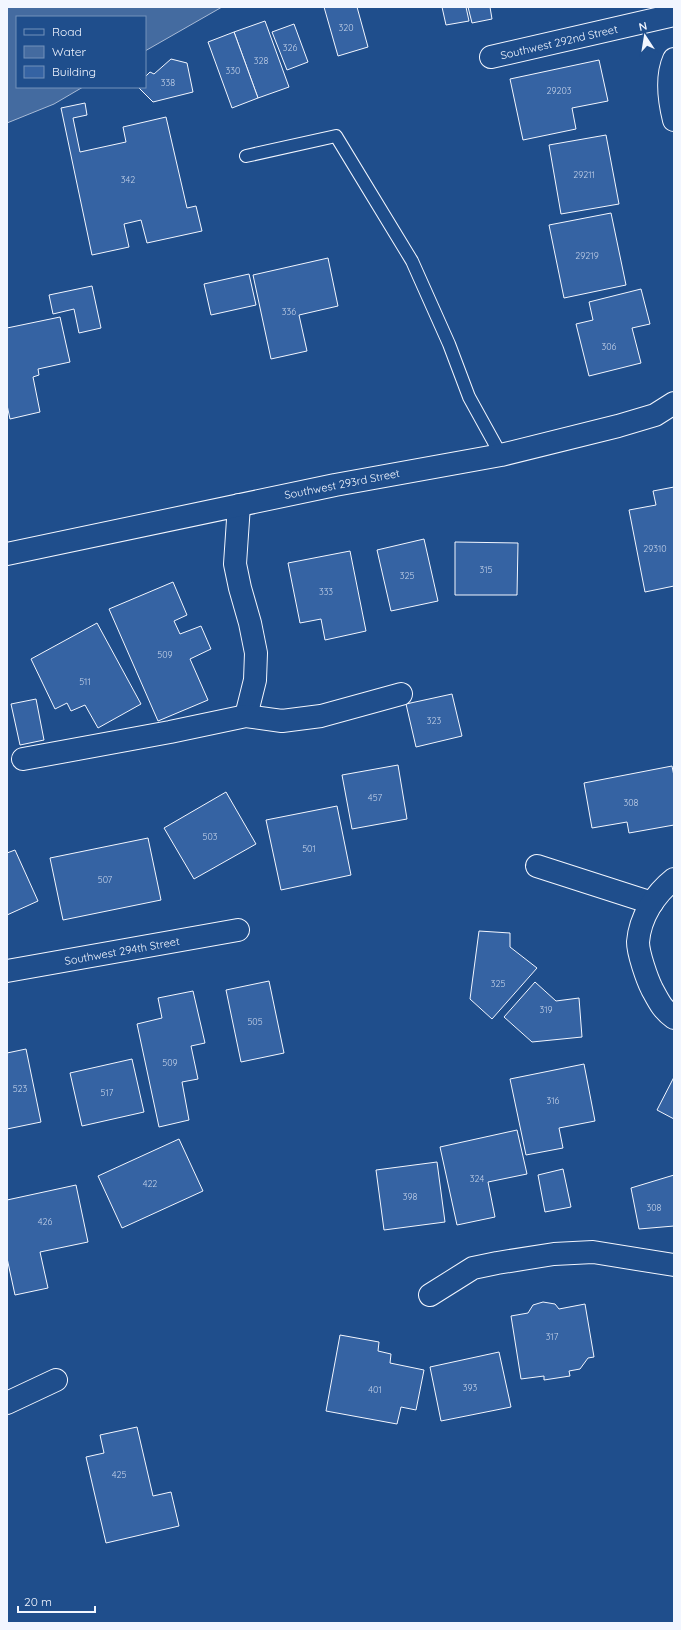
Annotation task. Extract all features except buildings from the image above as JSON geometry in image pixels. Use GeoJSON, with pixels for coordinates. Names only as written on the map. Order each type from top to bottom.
{"type":"FeatureCollection","features":[{"type":"Feature","properties":{"kind":"street","name":"Southwest 292nd Street"},"geometry":{"type":"LineString","coordinates":[[491,57],[674,15]]}},
{"type":"Feature","properties":{"kind":"street"},"geometry":{"type":"LineString","coordinates":[[674,58],[669,90],[674,120]]}},
{"type":"Feature","properties":{"kind":"street","name":"Southwest 293rd Street"},"geometry":{"type":"LineString","coordinates":[[7,554],[336,485],[501,455],[618,426],[654,414],[674,404]]}},
{"type":"Feature","properties":{"kind":"street"},"geometry":{"type":"LineString","coordinates":[[239,505],[235,564],[256,653],[255,680],[246,716]]}},
{"type":"Feature","properties":{"kind":"street"},"geometry":{"type":"LineString","coordinates":[[23,759],[170,732],[246,716],[282,721],[321,716],[401,694]]}},
{"type":"Feature","properties":{"kind":"street"},"geometry":{"type":"LineString","coordinates":[[537,866],[652,903]]}},
{"type":"Feature","properties":{"kind":"street"},"geometry":{"type":"LineString","coordinates":[[674,879],[652,903],[643,922],[638,943],[647,979],[663,1010],[674,1018]]}},
{"type":"Feature","properties":{"kind":"street","name":"Southwest 294th Street"},"geometry":{"type":"LineString","coordinates":[[7,971],[238,930]]}},
{"type":"Feature","properties":{"kind":"street"},"geometry":{"type":"LineString","coordinates":[[430,1296],[473,1268],[497,1262],[554,1254],[593,1252],[674,1265]]}},
{"type":"Feature","properties":{"kind":"street"},"geometry":{"type":"LineString","coordinates":[[7,1403],[56,1380]]}},
{"type":"Feature","properties":{"kind":"lane"},"geometry":{"type":"LineString","coordinates":[[246,156],[336,136],[412,261],[449,344],[469,397],[501,455]]}},
{"type":"Feature","properties":{"kind":"water"},"geometry":{"type":"Polygon","coordinates":[[[7,7],[222,7],[146,50],[146,16],[16,16],[16,88],[81,88],[54,104],[7,123],[7,7]]]}}]}
